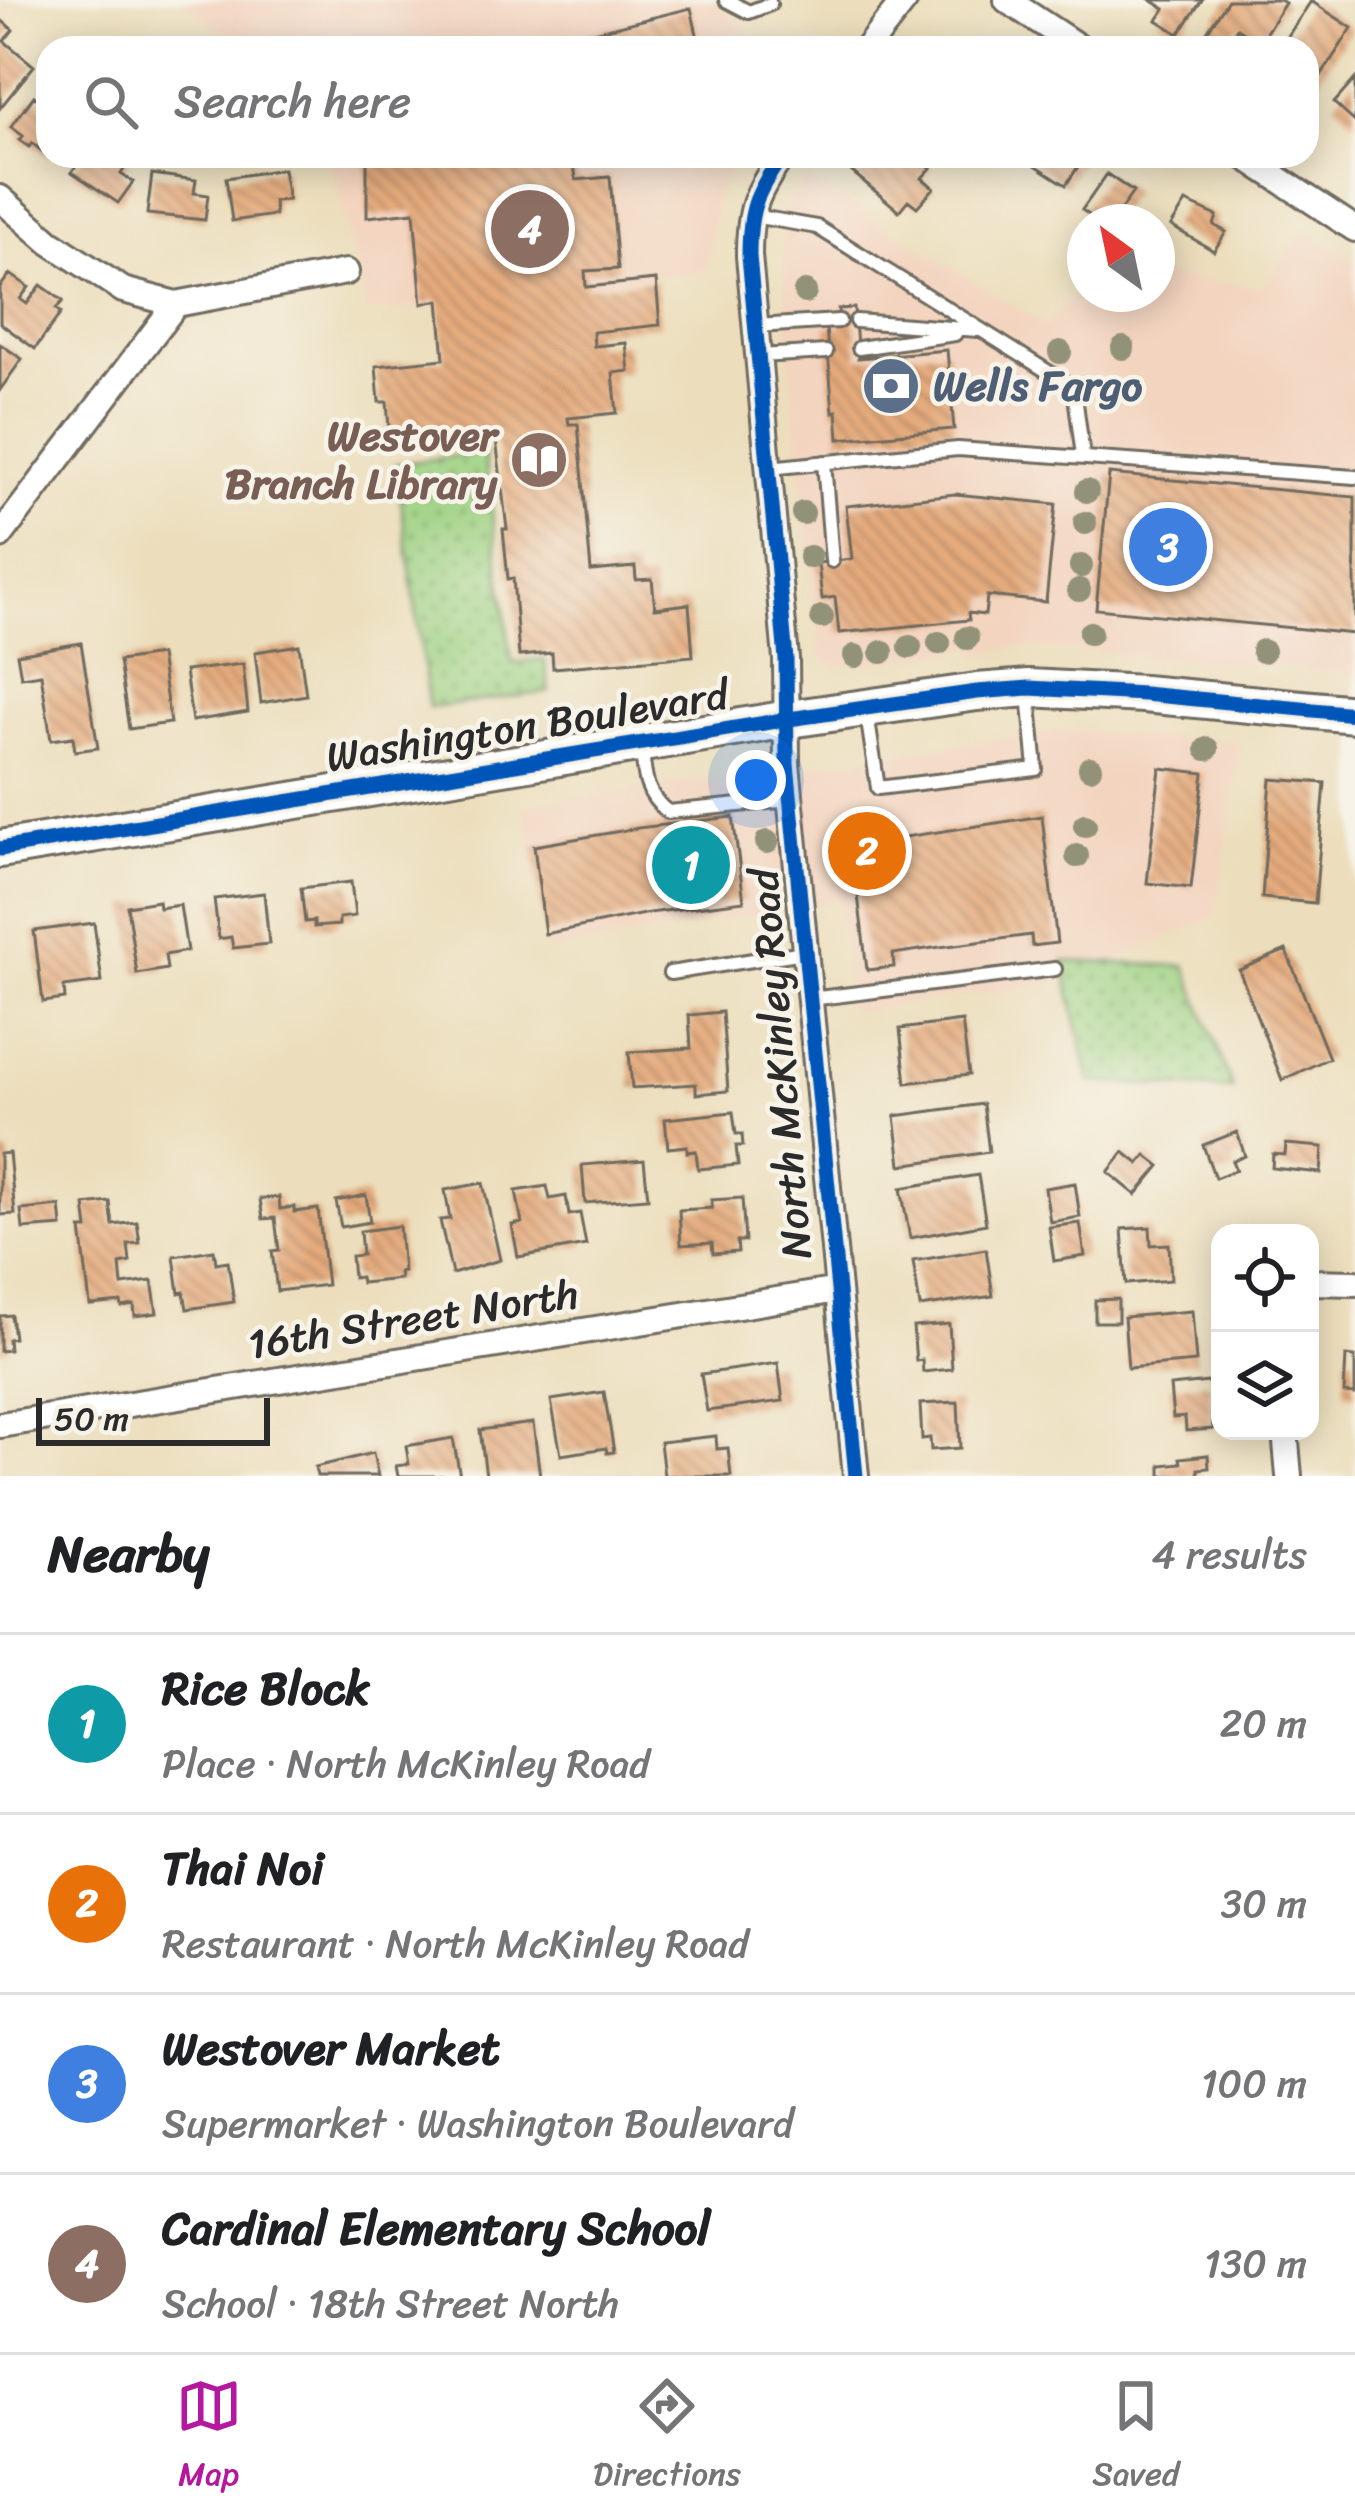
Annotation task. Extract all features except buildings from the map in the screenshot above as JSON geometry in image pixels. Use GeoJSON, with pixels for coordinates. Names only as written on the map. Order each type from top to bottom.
{"type":"FeatureCollection","features":[{"type":"Feature","properties":{"kind":"main road","name":"Washington Boulevard"},"geometry":{"type":"LineString","coordinates":[[0,848],[866,707],[1029,688],[1355,714]]}},
{"type":"Feature","properties":{"kind":"street"},"geometry":{"type":"LineString","coordinates":[[876,36],[905,0]]}},
{"type":"Feature","properties":{"kind":"street"},"geometry":{"type":"LineString","coordinates":[[1007,0],[1062,36]]}},
{"type":"Feature","properties":{"kind":"street"},"geometry":{"type":"LineString","coordinates":[[749,215],[773,168]]}},
{"type":"Feature","properties":{"kind":"street"},"geometry":{"type":"LineString","coordinates":[[1262,168],[1355,229]]}},
{"type":"Feature","properties":{"kind":"street"},"geometry":{"type":"LineString","coordinates":[[0,198],[50,242],[123,290],[176,304],[346,272]]}},
{"type":"Feature","properties":{"kind":"street","name":"North McKinley Road"},"geometry":{"type":"LineString","coordinates":[[749,215],[789,719],[791,800],[856,1476]]}},
{"type":"Feature","properties":{"kind":"street"},"geometry":{"type":"LineString","coordinates":[[0,536],[176,304]]}},
{"type":"Feature","properties":{"kind":"street"},"geometry":{"type":"LineString","coordinates":[[1319,1282],[1355,1283]]}},
{"type":"Feature","properties":{"kind":"street","name":"16th Street North"},"geometry":{"type":"LineString","coordinates":[[0,1425],[838,1290]]}},
{"type":"Feature","properties":{"kind":"street"},"geometry":{"type":"LineString","coordinates":[[1286,1440],[1289,1476]]}},
{"type":"Feature","properties":{"kind":"lane"},"geometry":{"type":"LineString","coordinates":[[725,0],[749,12],[770,4]]}},
{"type":"Feature","properties":{"kind":"lane"},"geometry":{"type":"LineString","coordinates":[[749,215],[818,227],[1074,388],[1083,456]]}},
{"type":"Feature","properties":{"kind":"lane"},"geometry":{"type":"LineString","coordinates":[[756,326],[839,321]]}},
{"type":"Feature","properties":{"kind":"lane"},"geometry":{"type":"LineString","coordinates":[[856,321],[980,330]]}},
{"type":"Feature","properties":{"kind":"lane"},"geometry":{"type":"LineString","coordinates":[[859,349],[980,330]]}},
{"type":"Feature","properties":{"kind":"lane"},"geometry":{"type":"LineString","coordinates":[[759,356],[826,352]]}},
{"type":"Feature","properties":{"kind":"lane"},"geometry":{"type":"LineString","coordinates":[[769,468],[958,448],[1355,478]]}},
{"type":"Feature","properties":{"kind":"lane"},"geometry":{"type":"LineString","coordinates":[[824,462],[832,561]]}},
{"type":"Feature","properties":{"kind":"lane"},"geometry":{"type":"LineString","coordinates":[[866,707],[878,788],[1036,769],[1029,688]]}},
{"type":"Feature","properties":{"kind":"lane"},"geometry":{"type":"LineString","coordinates":[[642,744],[645,781],[654,801],[668,812],[791,800]]}},
{"type":"Feature","properties":{"kind":"lane"},"geometry":{"type":"LineString","coordinates":[[670,973],[805,952]]}},
{"type":"Feature","properties":{"kind":"lane"},"geometry":{"type":"LineString","coordinates":[[810,999],[1054,969]]}},
{"type":"Feature","properties":{"kind":"shaded area"},"geometry":{"type":"Polygon","coordinates":[[[181,0],[712,0],[754,36],[229,36],[181,0]]]}},
{"type":"Feature","properties":{"kind":"shaded area"},"geometry":{"type":"Polygon","coordinates":[[[332,168],[732,168],[718,188],[706,271],[368,313],[332,168]]]}},
{"type":"Feature","properties":{"kind":"shaded area"},"geometry":{"type":"Polygon","coordinates":[[[806,177],[1046,326],[1067,302],[1067,312],[1175,312],[1175,277],[1262,288],[1304,231],[1355,262],[1355,674],[1023,646],[976,655],[974,647],[858,664],[833,665],[821,659],[790,366],[782,240],[786,209],[806,177]]]}},
{"type":"Feature","properties":{"kind":"shaded area"},"geometry":{"type":"Polygon","coordinates":[[[1059,731],[1240,742],[1216,917],[1065,982],[850,1012],[837,900],[547,952],[524,805],[1059,731]]]}},
{"type":"Feature","properties":{"kind":"green space"},"geometry":{"type":"Polygon","coordinates":[[[484,452],[512,663],[545,659],[549,692],[429,708],[396,464],[484,452]]]}},
{"type":"Feature","properties":{"kind":"green space"},"geometry":{"type":"Polygon","coordinates":[[[1063,961],[1186,966],[1233,1089],[1090,1082],[1063,961]]]}},
{"type":"Feature","properties":{"kind":"cycle path"},"geometry":{"type":"LineString","coordinates":[[774,168],[755,203],[749,256],[786,659],[787,764],[856,1476]]}},
{"type":"Feature","properties":{"kind":"cycle path"},"geometry":{"type":"LineString","coordinates":[[0,849],[977,692],[1029,688],[1144,694],[1355,714]]}},
{"type":"Feature","properties":{"kind":"place","name":"Cardinal Elementary School"},"geometry":{"type":"Point","coordinates":[530,229]}},
{"type":"Feature","properties":{"kind":"place","name":"Wells Fargo"},"geometry":{"type":"Point","coordinates":[891,386]}},
{"type":"Feature","properties":{"kind":"place","name":"Westover Branch Library"},"geometry":{"type":"Point","coordinates":[539,460]}},
{"type":"Feature","properties":{"kind":"place","name":"Westover Market"},"geometry":{"type":"Point","coordinates":[1168,547]}},
{"type":"Feature","properties":{"kind":"place","name":"Thai Noi"},"geometry":{"type":"Point","coordinates":[867,851]}},
{"type":"Feature","properties":{"kind":"place","name":"Rice Block"},"geometry":{"type":"Point","coordinates":[691,865]}}]}
